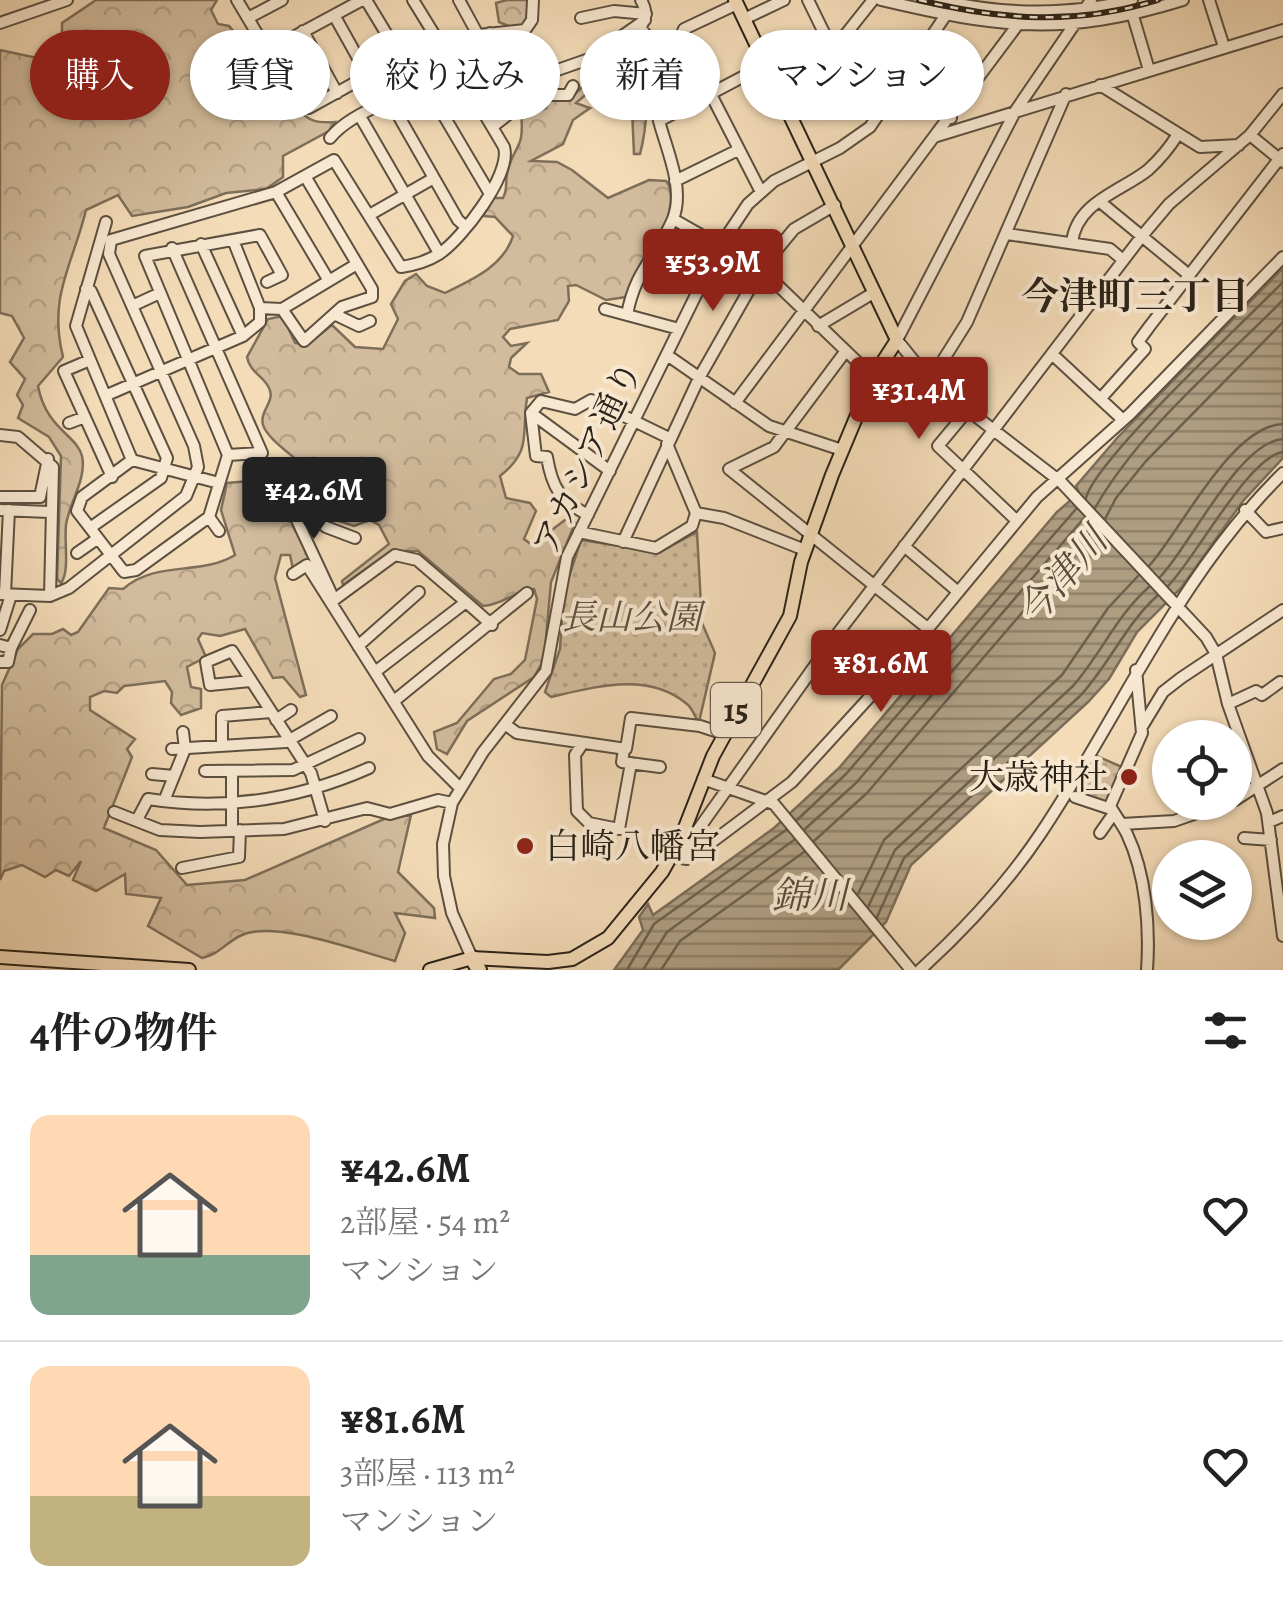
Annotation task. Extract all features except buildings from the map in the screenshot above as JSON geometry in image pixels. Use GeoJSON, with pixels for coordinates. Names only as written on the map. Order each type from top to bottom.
{"type":"FeatureCollection","features":[{"type":"Feature","properties":{"kind":"main road"},"geometry":{"type":"LineString","coordinates":[[736,2],[749,30]]}},
{"type":"Feature","properties":{"kind":"main road"},"geometry":{"type":"LineString","coordinates":[[794,120],[897,340]]}},
{"type":"Feature","properties":{"kind":"main road","name":"15"},"geometry":{"type":"LineString","coordinates":[[430,970],[476,964],[558,962],[588,952],[616,930],[675,857],[724,734],[790,616],[805,550],[842,450],[873,377],[897,340]]}},
{"type":"Feature","properties":{"kind":"main road"},"geometry":{"type":"LineString","coordinates":[[4,961],[124,958],[189,970]]}},
{"type":"Feature","properties":{"kind":"street"},"geometry":{"type":"LineString","coordinates":[[0,22],[66,0]]}},
{"type":"Feature","properties":{"kind":"street"},"geometry":{"type":"LineString","coordinates":[[237,0],[255,30]]}},
{"type":"Feature","properties":{"kind":"street"},"geometry":{"type":"LineString","coordinates":[[248,18],[282,0]]}},
{"type":"Feature","properties":{"kind":"street"},"geometry":{"type":"LineString","coordinates":[[308,30],[364,0],[383,30]]}},
{"type":"Feature","properties":{"kind":"street"},"geometry":{"type":"LineString","coordinates":[[413,0],[432,30]]}},
{"type":"Feature","properties":{"kind":"street"},"geometry":{"type":"LineString","coordinates":[[459,0],[481,30]]}},
{"type":"Feature","properties":{"kind":"street"},"geometry":{"type":"LineString","coordinates":[[523,30],[529,27],[532,0]]}},
{"type":"Feature","properties":{"kind":"street"},"geometry":{"type":"LineString","coordinates":[[586,0],[585,17],[614,11],[644,22]]}},
{"type":"Feature","properties":{"kind":"street"},"geometry":{"type":"LineString","coordinates":[[641,0],[648,30]]}},
{"type":"Feature","properties":{"kind":"street"},"geometry":{"type":"LineString","coordinates":[[744,19],[784,0]]}},
{"type":"Feature","properties":{"kind":"street"},"geometry":{"type":"LineString","coordinates":[[808,0],[823,30]]}},
{"type":"Feature","properties":{"kind":"street"},"geometry":{"type":"LineString","coordinates":[[850,30],[873,0]]}},
{"type":"Feature","properties":{"kind":"street"},"geometry":{"type":"LineString","coordinates":[[881,0],[945,16],[1016,27],[1073,26],[1133,16],[1183,0]]}},
{"type":"Feature","properties":{"kind":"street"},"geometry":{"type":"LineString","coordinates":[[939,0],[1031,12],[1132,0]]}},
{"type":"Feature","properties":{"kind":"street"},"geometry":{"type":"LineString","coordinates":[[1031,12],[1038,0]]}},
{"type":"Feature","properties":{"kind":"street"},"geometry":{"type":"LineString","coordinates":[[1209,0],[1224,47]]}},
{"type":"Feature","properties":{"kind":"street"},"geometry":{"type":"LineString","coordinates":[[684,30],[736,2]]}},
{"type":"Feature","properties":{"kind":"street","name":"アカシア通り"},"geometry":{"type":"LineString","coordinates":[[936,30],[955,2]]}},
{"type":"Feature","properties":{"kind":"street"},"geometry":{"type":"LineString","coordinates":[[1088,5],[1016,110],[897,340],[930,381],[1067,488],[1176,603],[1216,654],[1228,704],[1275,847],[1283,936]]}},
{"type":"Feature","properties":{"kind":"street"},"geometry":{"type":"LineString","coordinates":[[334,15],[350,44]]}},
{"type":"Feature","properties":{"kind":"street"},"geometry":{"type":"LineString","coordinates":[[1133,16],[1149,70]]}},
{"type":"Feature","properties":{"kind":"street"},"geometry":{"type":"LineString","coordinates":[[572,86],[568,95],[550,96],[546,74],[601,52],[644,22]]}},
{"type":"Feature","properties":{"kind":"street"},"geometry":{"type":"LineString","coordinates":[[627,315],[636,276],[664,238],[677,203],[651,80],[631,44],[644,22]]}},
{"type":"Feature","properties":{"kind":"street"},"geometry":{"type":"LineString","coordinates":[[984,72],[1016,27]]}},
{"type":"Feature","properties":{"kind":"street"},"geometry":{"type":"LineString","coordinates":[[937,136],[1283,30]]}},
{"type":"Feature","properties":{"kind":"street"},"geometry":{"type":"LineString","coordinates":[[330,79],[338,93]]}},
{"type":"Feature","properties":{"kind":"street"},"geometry":{"type":"LineString","coordinates":[[1100,84],[1200,147],[1239,145]]}},
{"type":"Feature","properties":{"kind":"street"},"geometry":{"type":"LineString","coordinates":[[330,97],[350,86]]}},
{"type":"Feature","properties":{"kind":"street"},"geometry":{"type":"LineString","coordinates":[[930,381],[959,338],[1066,94]]}},
{"type":"Feature","properties":{"kind":"street"},"geometry":{"type":"LineString","coordinates":[[675,857],[874,585],[1142,236],[1169,204],[1250,134],[1283,94]]}},
{"type":"Feature","properties":{"kind":"street"},"geometry":{"type":"LineString","coordinates":[[720,113],[761,192]]}},
{"type":"Feature","properties":{"kind":"street"},"geometry":{"type":"LineString","coordinates":[[330,138],[344,122],[353,120]]}},
{"type":"Feature","properties":{"kind":"street"},"geometry":{"type":"LineString","coordinates":[[363,120],[440,254]]}},
{"type":"Feature","properties":{"kind":"street"},"geometry":{"type":"LineString","coordinates":[[401,120],[466,226]]}},
{"type":"Feature","properties":{"kind":"street"},"geometry":{"type":"LineString","coordinates":[[446,120],[490,194]]}},
{"type":"Feature","properties":{"kind":"street"},"geometry":{"type":"LineString","coordinates":[[104,244],[122,234],[276,192],[337,162],[401,268],[440,254],[490,194],[506,164],[504,147],[488,120]]}},
{"type":"Feature","properties":{"kind":"street"},"geometry":{"type":"LineString","coordinates":[[492,127],[501,120]]}},
{"type":"Feature","properties":{"kind":"street","name":"アカシア通り"},"geometry":{"type":"LineString","coordinates":[[476,964],[452,912],[444,876],[443,844],[452,803],[546,672],[561,574],[579,532],[736,219],[761,192],[858,138],[873,120]]}},
{"type":"Feature","properties":{"kind":"street"},"geometry":{"type":"LineString","coordinates":[[735,403],[949,120]]}},
{"type":"Feature","properties":{"kind":"street"},"geometry":{"type":"LineString","coordinates":[[1072,243],[1076,227],[1099,201],[1114,187],[1148,170],[1178,134]]}},
{"type":"Feature","properties":{"kind":"street"},"geometry":{"type":"LineString","coordinates":[[1102,397],[1144,349],[1138,342],[1282,158],[1250,134]]}},
{"type":"Feature","properties":{"kind":"street"},"geometry":{"type":"LineString","coordinates":[[675,182],[738,150]]}},
{"type":"Feature","properties":{"kind":"street"},"geometry":{"type":"LineString","coordinates":[[282,309],[304,341],[342,307],[372,297],[358,264],[305,176]]}},
{"type":"Feature","properties":{"kind":"street"},"geometry":{"type":"LineString","coordinates":[[371,214],[434,178]]}},
{"type":"Feature","properties":{"kind":"street"},"geometry":{"type":"LineString","coordinates":[[276,192],[329,281]]}},
{"type":"Feature","properties":{"kind":"street"},"geometry":{"type":"LineString","coordinates":[[1099,201],[1189,276]]}},
{"type":"Feature","properties":{"kind":"street"},"geometry":{"type":"LineString","coordinates":[[623,542],[698,378],[761,269],[794,230],[835,205]]}},
{"type":"Feature","properties":{"kind":"street"},"geometry":{"type":"LineString","coordinates":[[672,219],[761,269],[873,377]]}},
{"type":"Feature","properties":{"kind":"street"},"geometry":{"type":"LineString","coordinates":[[106,222],[104,244],[76,326],[132,460]]}},
{"type":"Feature","properties":{"kind":"street"},"geometry":{"type":"LineString","coordinates":[[1006,234],[1110,249],[1123,260]]}},
{"type":"Feature","properties":{"kind":"street"},"geometry":{"type":"LineString","coordinates":[[132,460],[80,501],[78,515],[124,572],[136,570],[209,517],[228,455],[144,256],[260,235],[282,275],[267,282]]}},
{"type":"Feature","properties":{"kind":"street"},"geometry":{"type":"LineString","coordinates":[[107,396],[243,336],[260,322],[260,308],[233,240]]}},
{"type":"Feature","properties":{"kind":"street"},"geometry":{"type":"LineString","coordinates":[[5,594],[50,596],[69,588],[108,553],[186,496],[195,476],[194,446],[104,244]]}},
{"type":"Feature","properties":{"kind":"street"},"geometry":{"type":"LineString","coordinates":[[201,244],[243,336]]}},
{"type":"Feature","properties":{"kind":"street"},"geometry":{"type":"LineString","coordinates":[[172,248],[262,452],[228,455]]}},
{"type":"Feature","properties":{"kind":"street"},"geometry":{"type":"LineString","coordinates":[[675,857],[696,854],[768,801],[854,716],[1015,520],[1283,257]]}},
{"type":"Feature","properties":{"kind":"street"},"geometry":{"type":"LineString","coordinates":[[260,308],[282,309],[358,264]]}},
{"type":"Feature","properties":{"kind":"street"},"geometry":{"type":"LineString","coordinates":[[86,288],[166,458],[162,478],[90,528]]}},
{"type":"Feature","properties":{"kind":"street"},"geometry":{"type":"LineString","coordinates":[[818,326],[875,292]]}},
{"type":"Feature","properties":{"kind":"street"},"geometry":{"type":"LineString","coordinates":[[132,306],[160,293]]}},
{"type":"Feature","properties":{"kind":"street"},"geometry":{"type":"LineString","coordinates":[[605,309],[679,329]]}},
{"type":"Feature","properties":{"kind":"street"},"geometry":{"type":"LineString","coordinates":[[336,314],[359,326],[370,321]]}},
{"type":"Feature","properties":{"kind":"street"},"geometry":{"type":"LineString","coordinates":[[845,352],[774,448],[729,469],[926,627]]}},
{"type":"Feature","properties":{"kind":"street"},"geometry":{"type":"LineString","coordinates":[[1052,354],[1122,419]]}},
{"type":"Feature","properties":{"kind":"street"},"geometry":{"type":"LineString","coordinates":[[666,355],[784,433],[842,450]]}},
{"type":"Feature","properties":{"kind":"street"},"geometry":{"type":"LineString","coordinates":[[90,360],[64,370],[66,389],[85,416],[112,477]]}},
{"type":"Feature","properties":{"kind":"street"},"geometry":{"type":"LineString","coordinates":[[579,532],[662,548],[692,526],[696,513],[668,441],[591,400],[576,408],[541,401],[532,414],[536,456],[548,456],[551,482],[563,502],[588,515]]}},
{"type":"Feature","properties":{"kind":"street"},"geometry":{"type":"LineString","coordinates":[[968,410],[938,446],[1015,520]]}},
{"type":"Feature","properties":{"kind":"street"},"geometry":{"type":"LineString","coordinates":[[532,414],[610,471]]}},
{"type":"Feature","properties":{"kind":"street"},"geometry":{"type":"LineString","coordinates":[[69,423],[85,416]]}},
{"type":"Feature","properties":{"kind":"street"},"geometry":{"type":"LineString","coordinates":[[0,435],[18,437],[53,466],[50,596]]}},
{"type":"Feature","properties":{"kind":"street"},"geometry":{"type":"LineString","coordinates":[[0,497],[40,498],[48,459]]}},
{"type":"Feature","properties":{"kind":"street"},"geometry":{"type":"LineString","coordinates":[[132,460],[219,483]]}},
{"type":"Feature","properties":{"kind":"street"},"geometry":{"type":"LineString","coordinates":[[920,970],[986,905],[1031,848],[1176,603],[1245,510],[1283,472]]}},
{"type":"Feature","properties":{"kind":"street"},"geometry":{"type":"LineString","coordinates":[[292,496],[326,527],[355,538]]}},
{"type":"Feature","properties":{"kind":"street"},"geometry":{"type":"LineString","coordinates":[[304,504],[296,518],[332,600]]}},
{"type":"Feature","properties":{"kind":"street"},"geometry":{"type":"LineString","coordinates":[[0,630],[5,594],[4,510],[50,512]]}},
{"type":"Feature","properties":{"kind":"street"},"geometry":{"type":"LineString","coordinates":[[1245,510],[1266,532],[1283,528]]}},
{"type":"Feature","properties":{"kind":"street"},"geometry":{"type":"LineString","coordinates":[[696,513],[724,518],[805,550]]}},
{"type":"Feature","properties":{"kind":"street"},"geometry":{"type":"LineString","coordinates":[[209,517],[219,531]]}},
{"type":"Feature","properties":{"kind":"street"},"geometry":{"type":"LineString","coordinates":[[77,553],[97,539]]}},
{"type":"Feature","properties":{"kind":"street"},"geometry":{"type":"LineString","coordinates":[[904,546],[957,590]]}},
{"type":"Feature","properties":{"kind":"street"},"geometry":{"type":"LineString","coordinates":[[332,600],[395,556],[416,560],[492,626]]}},
{"type":"Feature","properties":{"kind":"street"},"geometry":{"type":"LineString","coordinates":[[293,574],[308,565],[428,756],[460,788]]}},
{"type":"Feature","properties":{"kind":"street"},"geometry":{"type":"LineString","coordinates":[[358,646],[418,592]]}},
{"type":"Feature","properties":{"kind":"street"},"geometry":{"type":"LineString","coordinates":[[394,701],[492,626],[527,593]]}},
{"type":"Feature","properties":{"kind":"street"},"geometry":{"type":"LineString","coordinates":[[375,672],[466,602]]}},
{"type":"Feature","properties":{"kind":"street"},"geometry":{"type":"LineString","coordinates":[[0,662],[8,662],[6,647],[30,610]]}},
{"type":"Feature","properties":{"kind":"street"},"geometry":{"type":"LineString","coordinates":[[1100,832],[1112,811],[1142,726],[1163,692],[1283,610]]}},
{"type":"Feature","properties":{"kind":"street"},"geometry":{"type":"LineString","coordinates":[[250,680],[215,688],[210,685],[206,662],[232,651],[306,766],[325,821]]}},
{"type":"Feature","properties":{"kind":"street"},"geometry":{"type":"LineString","coordinates":[[1136,670],[1142,726]]}},
{"type":"Feature","properties":{"kind":"street"},"geometry":{"type":"LineString","coordinates":[[1228,704],[1256,692],[1262,695],[1280,682]]}},
{"type":"Feature","properties":{"kind":"street"},"geometry":{"type":"LineString","coordinates":[[222,746],[222,716],[273,716],[291,710]]}},
{"type":"Feature","properties":{"kind":"street"},"geometry":{"type":"LineString","coordinates":[[178,748],[290,741],[331,716]]}},
{"type":"Feature","properties":{"kind":"street"},"geometry":{"type":"LineString","coordinates":[[660,767],[622,762],[631,718],[700,726],[724,734]]}},
{"type":"Feature","properties":{"kind":"street"},"geometry":{"type":"LineString","coordinates":[[506,725],[517,733],[624,748]]}},
{"type":"Feature","properties":{"kind":"street"},"geometry":{"type":"LineString","coordinates":[[164,801],[174,776],[183,732]]}},
{"type":"Feature","properties":{"kind":"street"},"geometry":{"type":"LineString","coordinates":[[205,771],[306,766],[359,739]]}},
{"type":"Feature","properties":{"kind":"street"},"geometry":{"type":"LineString","coordinates":[[583,742],[575,755],[577,812],[590,824],[619,829],[631,763]]}},
{"type":"Feature","properties":{"kind":"street"},"geometry":{"type":"LineString","coordinates":[[138,818],[143,802],[284,799],[316,791],[369,768]]}},
{"type":"Feature","properties":{"kind":"street"},"geometry":{"type":"LineString","coordinates":[[1252,787],[1283,769]]}},
{"type":"Feature","properties":{"kind":"street"},"geometry":{"type":"LineString","coordinates":[[182,868],[239,857],[232,772]]}},
{"type":"Feature","properties":{"kind":"street"},"geometry":{"type":"LineString","coordinates":[[152,774],[174,776]]}},
{"type":"Feature","properties":{"kind":"street"},"geometry":{"type":"LineString","coordinates":[[703,779],[768,801],[911,970]]}},
{"type":"Feature","properties":{"kind":"street"},"geometry":{"type":"LineString","coordinates":[[1075,798],[1112,811],[1130,840],[1149,927],[1146,970]]}},
{"type":"Feature","properties":{"kind":"street"},"geometry":{"type":"LineString","coordinates":[[114,812],[138,818],[147,826],[175,832],[284,830],[368,808],[390,814],[438,800],[452,803]]}},
{"type":"Feature","properties":{"kind":"street"},"geometry":{"type":"LineString","coordinates":[[1269,822],[1283,816]]}},
{"type":"Feature","properties":{"kind":"street"},"geometry":{"type":"LineString","coordinates":[[1122,824],[1177,820]]}},
{"type":"Feature","properties":{"kind":"street"},"geometry":{"type":"LineString","coordinates":[[1244,838],[1275,847]]}},
{"type":"Feature","properties":{"kind":"green space"},"geometry":{"type":"Polygon","coordinates":[[[96,0],[217,0],[211,10],[218,24],[232,30],[190,30],[190,120],[335,122],[329,131],[283,156],[283,177],[266,189],[226,193],[188,207],[132,216],[118,195],[86,210],[60,299],[63,357],[38,386],[54,422],[82,456],[82,473],[66,525],[66,564],[61,583],[57,579],[61,456],[49,437],[18,418],[23,405],[17,395],[25,379],[10,362],[24,338],[12,316],[0,313],[0,50],[30,56],[30,120],[170,120],[170,30],[62,30],[62,23],[96,0]]]}},
{"type":"Feature","properties":{"kind":"green space"},"geometry":{"type":"Polygon","coordinates":[[[528,0],[526,24],[516,29],[499,22],[496,3],[528,0]]]}},
{"type":"Feature","properties":{"kind":"green space"},"geometry":{"type":"Polygon","coordinates":[[[580,89],[576,103],[580,104],[580,115],[573,120],[563,144],[531,161],[557,162],[608,198],[649,180],[666,181],[670,206],[660,239],[626,297],[606,300],[576,285],[568,286],[569,301],[558,320],[510,329],[503,337],[511,346],[527,343],[511,358],[509,367],[519,374],[541,374],[549,392],[527,398],[524,441],[517,458],[500,476],[506,498],[530,503],[536,511],[524,539],[532,545],[569,517],[575,523],[551,582],[544,660],[534,677],[467,721],[447,754],[437,749],[434,732],[457,723],[494,679],[511,674],[525,660],[537,599],[534,589],[483,606],[418,551],[391,551],[343,585],[342,581],[389,544],[379,525],[370,520],[354,526],[320,515],[313,501],[296,490],[277,499],[281,519],[295,523],[313,560],[293,569],[290,555],[281,555],[275,578],[306,695],[300,697],[283,677],[273,678],[245,629],[220,636],[202,633],[198,639],[206,657],[187,667],[191,687],[201,689],[201,708],[181,715],[171,703],[172,692],[165,681],[124,686],[117,693],[104,691],[90,697],[90,710],[135,739],[127,749],[132,757],[104,828],[156,850],[187,885],[245,880],[384,819],[411,815],[398,872],[434,908],[435,918],[395,913],[405,933],[395,961],[275,931],[242,935],[202,958],[148,926],[161,898],[126,894],[125,874],[96,891],[73,880],[81,861],[69,876],[56,870],[45,877],[22,865],[4,871],[0,880],[2,685],[18,649],[33,634],[52,634],[63,629],[71,635],[78,632],[109,588],[123,589],[150,574],[208,565],[235,555],[221,510],[227,483],[298,477],[301,464],[265,430],[262,420],[271,393],[247,357],[268,319],[283,316],[295,343],[307,345],[332,325],[355,347],[383,349],[398,319],[391,304],[405,281],[416,274],[427,286],[445,293],[485,271],[502,256],[513,236],[495,217],[483,216],[493,198],[505,195],[522,120],[560,120],[560,100],[569,100],[580,89]]]}},
{"type":"Feature","properties":{"kind":"green space"},"geometry":{"type":"Polygon","coordinates":[[[632,120],[645,120],[640,154],[634,154],[632,120]]]}},
{"type":"Feature","properties":{"kind":"green space","name":"長山公園"},"geometry":{"type":"Polygon","coordinates":[[[697,532],[702,623],[715,653],[699,722],[687,704],[655,688],[621,684],[551,697],[545,692],[560,649],[564,592],[581,540],[660,552],[697,532]]]}},
{"type":"Feature","properties":{"kind":"green space"},"geometry":{"type":"Polygon","coordinates":[[[1092,754],[1122,767],[1107,806],[1071,792],[1092,754]]]}},
{"type":"Feature","properties":{"kind":"water","name":"錦川"},"geometry":{"type":"Polygon","coordinates":[[[1283,268],[1283,458],[1243,501],[1181,588],[1137,632],[1109,679],[1088,702],[911,865],[886,922],[838,970],[614,970],[643,930],[639,917],[648,904],[653,915],[774,828],[839,768],[1057,512],[1079,493],[1076,486],[1118,437],[1283,268]]]}},
{"type":"Feature","properties":{"kind":"railway"},"geometry":{"type":"LineString","coordinates":[[919,0],[979,12],[1038,17],[1097,14],[1158,0]]}},
{"type":"Feature","properties":{"kind":"place","name":"大歳神社"},"geometry":{"type":"Point","coordinates":[1129,777]}},
{"type":"Feature","properties":{"kind":"place","name":"白崎八幡宮"},"geometry":{"type":"Point","coordinates":[525,846]}},
{"type":"Feature","properties":{"kind":"district","name":"今津町三丁目"},"geometry":{"type":"Point","coordinates":[1135,296]}},
{"type":"Feature","properties":{"kind":"water label","name":"今津川"},"geometry":{"type":"Point","coordinates":[1062,576]}}]}
